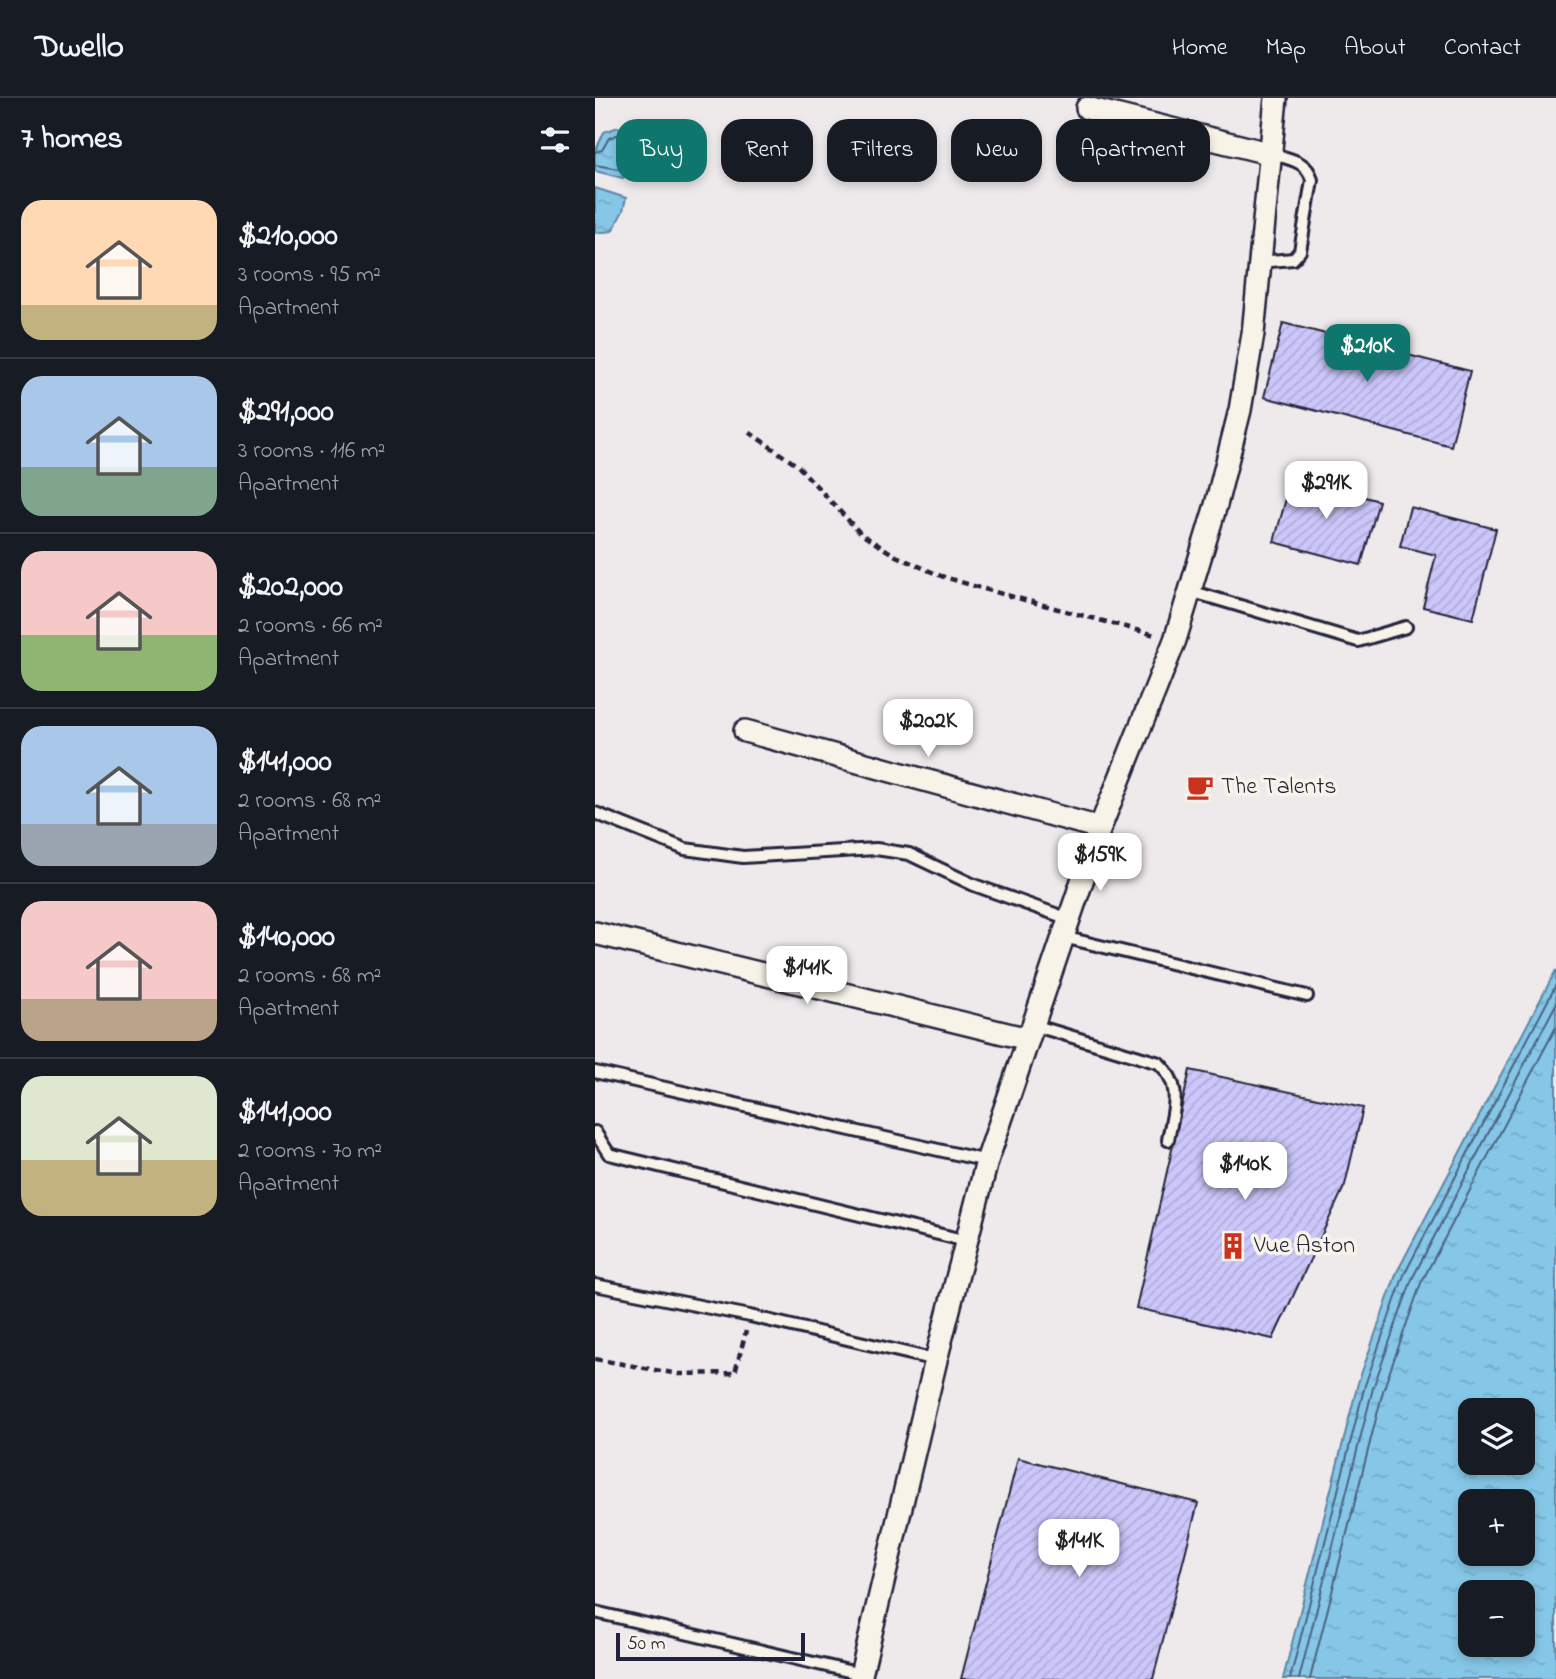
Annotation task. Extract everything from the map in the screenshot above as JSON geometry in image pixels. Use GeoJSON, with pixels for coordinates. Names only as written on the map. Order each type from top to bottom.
{"type":"FeatureCollection","features":[{"type":"Feature","properties":{"kind":"street"},"geometry":{"type":"LineString","coordinates":[[860,1677],[987,1161],[1100,828],[1174,640],[1216,505],[1240,410],[1253,334],[1276,98]]}},
{"type":"Feature","properties":{"kind":"street"},"geometry":{"type":"LineString","coordinates":[[1087,108],[1272,154]]}},
{"type":"Feature","properties":{"kind":"street"},"geometry":{"type":"LineString","coordinates":[[745,732],[1100,828]]}},
{"type":"Feature","properties":{"kind":"street"},"geometry":{"type":"LineString","coordinates":[[595,933],[1031,1032]]}},
{"type":"Feature","properties":{"kind":"lane"},"geometry":{"type":"LineString","coordinates":[[1260,262],[1293,259],[1300,251],[1312,180],[1309,170],[1302,163],[1272,154]]}},
{"type":"Feature","properties":{"kind":"lane"},"geometry":{"type":"LineString","coordinates":[[1190,591],[1358,641],[1406,627]]}},
{"type":"Feature","properties":{"kind":"lane"},"geometry":{"type":"LineString","coordinates":[[595,813],[685,849],[743,857],[876,849],[909,855],[1066,928],[1307,996]]}},
{"type":"Feature","properties":{"kind":"lane"},"geometry":{"type":"LineString","coordinates":[[1031,1032],[1159,1063],[1169,1073],[1176,1092],[1168,1140]]}},
{"type":"Feature","properties":{"kind":"lane"},"geometry":{"type":"LineString","coordinates":[[595,1072],[987,1161]]}},
{"type":"Feature","properties":{"kind":"lane"},"geometry":{"type":"LineString","coordinates":[[595,1132],[609,1154],[967,1241]]}},
{"type":"Feature","properties":{"kind":"lane"},"geometry":{"type":"LineString","coordinates":[[595,1285],[750,1316],[936,1360]]}},
{"type":"Feature","properties":{"kind":"lane"},"geometry":{"type":"LineString","coordinates":[[595,1612],[860,1677]]}},
{"type":"Feature","properties":{"kind":"path"},"geometry":{"type":"LineString","coordinates":[[749,432],[798,466],[862,534],[896,556],[941,576],[984,589],[1174,640]]}},
{"type":"Feature","properties":{"kind":"path"},"geometry":{"type":"LineString","coordinates":[[595,1359],[678,1374],[735,1373],[750,1316]]}},
{"type":"Feature","properties":{"kind":"water"},"geometry":{"type":"Polygon","coordinates":[[[616,128],[616,176],[595,171],[595,152],[604,132],[616,128]]]}},
{"type":"Feature","properties":{"kind":"water"},"geometry":{"type":"Polygon","coordinates":[[[595,188],[626,198],[623,211],[612,231],[595,233],[595,188]]]}},
{"type":"Feature","properties":{"kind":"water"},"geometry":{"type":"Polygon","coordinates":[[[1556,970],[1556,1679],[1283,1679],[1358,1383],[1397,1272],[1556,970]]]}},
{"type":"Feature","properties":{"kind":"building"},"geometry":{"type":"Polygon","coordinates":[[[1283,323],[1470,371],[1451,446],[1264,397],[1283,323]]]}},
{"type":"Feature","properties":{"kind":"building"},"geometry":{"type":"Polygon","coordinates":[[[1292,477],[1379,501],[1361,565],[1274,542],[1292,477]]]}},
{"type":"Feature","properties":{"kind":"building"},"geometry":{"type":"Polygon","coordinates":[[[1410,507],[1496,529],[1473,619],[1423,607],[1436,555],[1400,546],[1410,507]]]}},
{"type":"Feature","properties":{"kind":"building","name":"Vue Aston"},"geometry":{"type":"Polygon","coordinates":[[[1190,1070],[1363,1108],[1345,1185],[1273,1339],[1136,1308],[1190,1070]]]}},
{"type":"Feature","properties":{"kind":"building"},"geometry":{"type":"Polygon","coordinates":[[[1018,1458],[1198,1503],[1153,1679],[961,1679],[1018,1458]]]}},
{"type":"Feature","properties":{"kind":"place","name":"The Talents"},"geometry":{"type":"Point","coordinates":[1200,787]}},
{"type":"Feature","properties":{"kind":"place","name":"Vue Aston"},"geometry":{"type":"Point","coordinates":[1233,1246]}}]}
